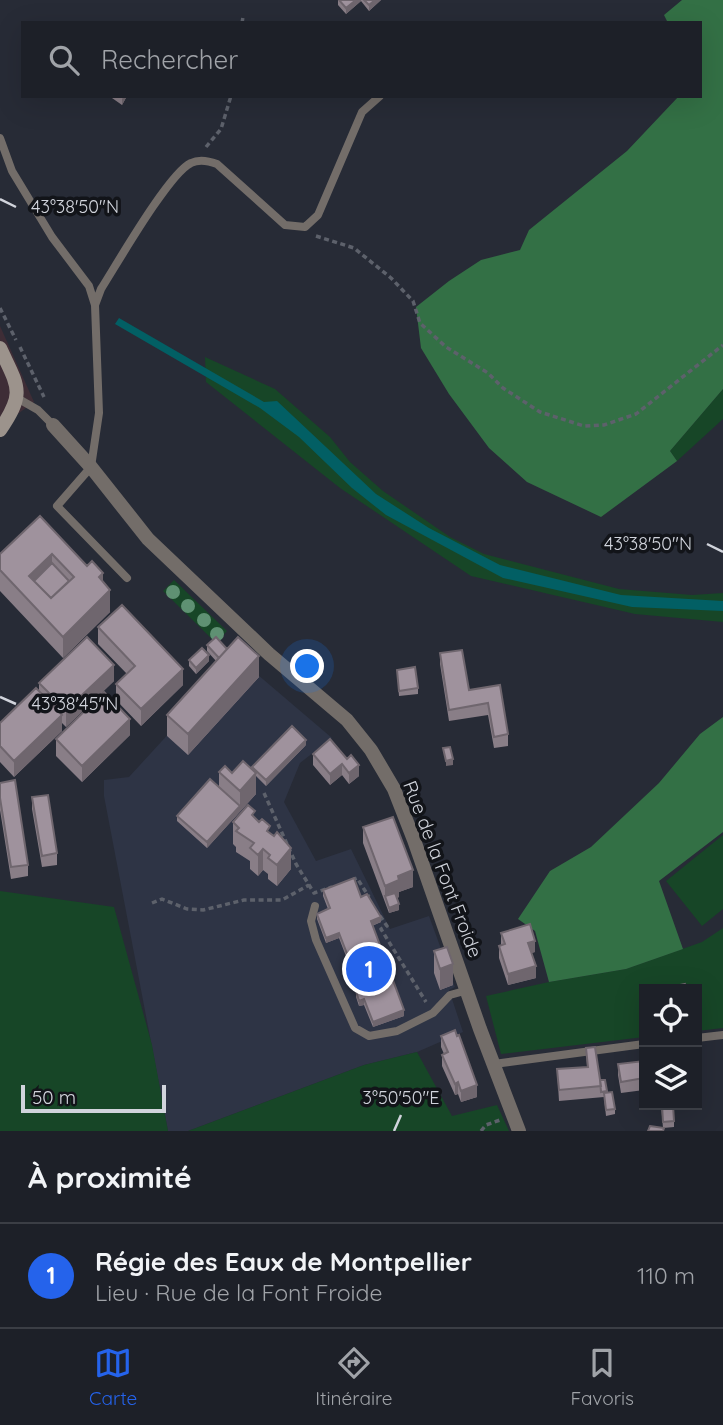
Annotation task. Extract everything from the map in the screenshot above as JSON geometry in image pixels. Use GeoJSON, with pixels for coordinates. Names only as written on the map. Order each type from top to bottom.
{"type":"FeatureCollection","features":[{"type":"Feature","properties":{"kind":"street"},"geometry":{"type":"LineString","coordinates":[[0,348],[17,386],[14,411],[0,430]]}},
{"type":"Feature","properties":{"kind":"street","name":"Rue de la Font Froide"},"geometry":{"type":"LineString","coordinates":[[53,425],[148,538],[269,654],[346,720],[372,750],[394,789],[414,840],[480,1030],[519,1131]]}},
{"type":"Feature","properties":{"kind":"lane"},"geometry":{"type":"LineString","coordinates":[[95,305],[102,289],[166,189],[191,162],[205,160],[217,164],[285,225],[305,227],[318,215],[362,112],[378,98]]}},
{"type":"Feature","properties":{"kind":"lane"},"geometry":{"type":"LineString","coordinates":[[0,138],[12,171],[52,237],[89,286],[95,305],[99,412],[91,467],[57,506],[127,579]]}},
{"type":"Feature","properties":{"kind":"lane","name":"Rue de la Font Froide"},"geometry":{"type":"LineString","coordinates":[[17,398],[38,410],[53,425]]}},
{"type":"Feature","properties":{"kind":"lane"},"geometry":{"type":"LineString","coordinates":[[315,906],[312,921],[316,940],[355,1028],[369,1036],[397,1031],[433,1013],[450,995],[468,990]]}},
{"type":"Feature","properties":{"kind":"lane"},"geometry":{"type":"LineString","coordinates":[[702,1037],[723,1035]]}},
{"type":"Feature","properties":{"kind":"lane"},"geometry":{"type":"LineString","coordinates":[[494,1064],[639,1045]]}},
{"type":"Feature","properties":{"kind":"path"},"geometry":{"type":"LineString","coordinates":[[242,21],[243,17]]}},
{"type":"Feature","properties":{"kind":"path"},"geometry":{"type":"LineString","coordinates":[[198,161],[207,144],[221,129],[230,98]]}},
{"type":"Feature","properties":{"kind":"path"},"geometry":{"type":"LineString","coordinates":[[285,225],[296,239],[316,236],[354,248],[391,278],[413,301],[420,323],[446,347],[488,373],[503,388],[540,412],[584,426],[604,425],[636,414],[723,345]]}},
{"type":"Feature","properties":{"kind":"path"},"geometry":{"type":"LineString","coordinates":[[264,793],[296,864],[314,893],[336,886]]}},
{"type":"Feature","properties":{"kind":"path"},"geometry":{"type":"LineString","coordinates":[[346,882],[357,878],[387,926],[381,929],[433,1013]]}},
{"type":"Feature","properties":{"kind":"path"},"geometry":{"type":"LineString","coordinates":[[152,903],[162,899],[187,909],[203,910],[244,900],[282,900],[309,884]]}},
{"type":"Feature","properties":{"kind":"shaded area"},"geometry":{"type":"Polygon","coordinates":[[[0,326],[34,402],[0,427],[0,326]]]}},
{"type":"Feature","properties":{"kind":"shaded area"},"geometry":{"type":"Polygon","coordinates":[[[238,658],[332,738],[300,763],[284,802],[316,861],[351,849],[390,929],[429,916],[455,987],[449,990],[463,1032],[417,1052],[364,1065],[188,1131],[168,1131],[104,796],[104,780],[129,777],[238,658]]]}},
{"type":"Feature","properties":{"kind":"green space"},"geometry":{"type":"Polygon","coordinates":[[[682,0],[723,0],[723,389],[670,451],[677,461],[601,517],[527,482],[489,448],[449,394],[421,348],[416,307],[481,260],[520,250],[529,230],[627,151],[677,98],[702,98],[702,21],[667,21],[664,15],[682,0]]]}},
{"type":"Feature","properties":{"kind":"green space"},"geometry":{"type":"Polygon","coordinates":[[[205,357],[275,389],[330,437],[350,462],[383,491],[450,537],[484,554],[619,589],[692,595],[723,593],[723,622],[635,614],[471,576],[340,488],[206,382],[205,357]]]}},
{"type":"Feature","properties":{"kind":"green space"},"geometry":{"type":"Polygon","coordinates":[[[723,389],[723,419],[677,461],[670,451],[723,389]]]}},
{"type":"Feature","properties":{"kind":"green space"},"geometry":{"type":"Polygon","coordinates":[[[174,580],[227,631],[216,643],[163,591],[174,580]]]}},
{"type":"Feature","properties":{"kind":"green space"},"geometry":{"type":"Polygon","coordinates":[[[723,717],[723,832],[659,881],[683,949],[626,969],[549,982],[535,931],[518,919],[550,871],[591,847],[659,783],[700,734],[723,717]]]}},
{"type":"Feature","properties":{"kind":"green space"},"geometry":{"type":"Polygon","coordinates":[[[723,835],[723,909],[702,926],[666,881],[723,835]]]}},
{"type":"Feature","properties":{"kind":"green space"},"geometry":{"type":"Polygon","coordinates":[[[0,891],[114,907],[152,1045],[168,1131],[0,1131],[0,891]]]}},
{"type":"Feature","properties":{"kind":"green space"},"geometry":{"type":"Polygon","coordinates":[[[723,928],[723,1028],[702,1030],[702,984],[639,984],[639,1038],[501,1054],[486,996],[626,969],[702,942],[723,928]]]}},
{"type":"Feature","properties":{"kind":"green space"},"geometry":{"type":"Polygon","coordinates":[[[417,1052],[452,1116],[497,1105],[509,1131],[188,1131],[364,1065],[417,1052]]]}},
{"type":"Feature","properties":{"kind":"water"},"geometry":{"type":"Polygon","coordinates":[[[119,318],[264,402],[277,401],[376,494],[429,528],[500,565],[621,595],[723,601],[723,611],[632,607],[503,578],[386,515],[352,488],[299,437],[260,408],[115,324],[119,318]]]}},
{"type":"Feature","properties":{"kind":"building"},"geometry":{"type":"Polygon","coordinates":[[[339,0],[356,0],[346,8],[339,0]]]}},
{"type":"Feature","properties":{"kind":"building"},"geometry":{"type":"Polygon","coordinates":[[[40,516],[87,566],[92,561],[103,573],[99,577],[110,590],[63,637],[0,570],[0,554],[40,516]],[[52,554],[29,576],[51,598],[74,577],[52,554]]]}},
{"type":"Feature","properties":{"kind":"building"},"geometry":{"type":"Polygon","coordinates":[[[52,563],[69,581],[51,598],[34,581],[52,563]]]}},
{"type":"Feature","properties":{"kind":"building"},"geometry":{"type":"Polygon","coordinates":[[[122,605],[183,669],[141,709],[116,684],[135,666],[98,627],[122,605]]]}},
{"type":"Feature","properties":{"kind":"building"},"geometry":{"type":"Polygon","coordinates":[[[87,637],[114,665],[66,710],[39,683],[87,637]]]}},
{"type":"Feature","properties":{"kind":"building"},"geometry":{"type":"Polygon","coordinates":[[[216,637],[227,649],[219,658],[207,645],[216,637]]]}},
{"type":"Feature","properties":{"kind":"building"},"geometry":{"type":"Polygon","coordinates":[[[238,637],[259,656],[188,734],[167,715],[238,637]]]}},
{"type":"Feature","properties":{"kind":"building"},"geometry":{"type":"Polygon","coordinates":[[[202,648],[209,655],[196,668],[189,660],[202,648]]]}},
{"type":"Feature","properties":{"kind":"building"},"geometry":{"type":"Polygon","coordinates":[[[462,650],[469,690],[500,685],[508,734],[494,737],[488,703],[449,710],[440,653],[462,650]]]}},
{"type":"Feature","properties":{"kind":"building"},"geometry":{"type":"Polygon","coordinates":[[[415,667],[418,688],[399,691],[397,670],[415,667]]]}},
{"type":"Feature","properties":{"kind":"building"},"geometry":{"type":"Polygon","coordinates":[[[36,688],[62,715],[14,761],[0,746],[0,723],[36,688]]]}},
{"type":"Feature","properties":{"kind":"building"},"geometry":{"type":"Polygon","coordinates":[[[104,692],[130,719],[82,766],[56,739],[104,692]]]}},
{"type":"Feature","properties":{"kind":"building"},"geometry":{"type":"Polygon","coordinates":[[[292,726],[306,740],[266,780],[252,767],[292,726]]]}},
{"type":"Feature","properties":{"kind":"building"},"geometry":{"type":"Polygon","coordinates":[[[330,739],[347,759],[351,755],[359,765],[349,773],[342,764],[330,774],[313,754],[330,739]]]}},
{"type":"Feature","properties":{"kind":"building"},"geometry":{"type":"Polygon","coordinates":[[[450,747],[453,759],[446,761],[443,748],[450,747]]]}},
{"type":"Feature","properties":{"kind":"building"},"geometry":{"type":"Polygon","coordinates":[[[243,761],[256,773],[240,791],[219,772],[225,766],[232,773],[243,761]]]}},
{"type":"Feature","properties":{"kind":"building"},"geometry":{"type":"Polygon","coordinates":[[[210,779],[240,806],[207,842],[177,816],[210,779]]]}},
{"type":"Feature","properties":{"kind":"building"},"geometry":{"type":"Polygon","coordinates":[[[15,780],[28,865],[11,867],[0,783],[15,780]]]}},
{"type":"Feature","properties":{"kind":"building"},"geometry":{"type":"Polygon","coordinates":[[[48,795],[57,853],[42,856],[32,797],[48,795]]]}},
{"type":"Feature","properties":{"kind":"building"},"geometry":{"type":"Polygon","coordinates":[[[248,805],[255,811],[252,815],[259,822],[262,819],[270,826],[267,831],[274,836],[277,832],[291,848],[277,865],[268,858],[270,855],[263,849],[258,855],[250,848],[254,843],[236,831],[239,828],[233,822],[248,805]]]}},
{"type":"Feature","properties":{"kind":"building"},"geometry":{"type":"Polygon","coordinates":[[[393,817],[413,870],[398,876],[399,880],[385,886],[363,827],[393,817]]]}},
{"type":"Feature","properties":{"kind":"building"},"geometry":{"type":"Polygon","coordinates":[[[354,878],[361,897],[367,894],[381,917],[371,921],[404,1010],[373,1022],[364,999],[359,1001],[356,991],[361,990],[339,933],[326,938],[317,914],[330,908],[323,890],[354,878]]]}},
{"type":"Feature","properties":{"kind":"building"},"geometry":{"type":"Polygon","coordinates":[[[395,893],[399,904],[389,908],[385,896],[395,893]]]}},
{"type":"Feature","properties":{"kind":"building"},"geometry":{"type":"Polygon","coordinates":[[[530,924],[535,941],[528,943],[536,966],[508,974],[499,946],[505,944],[501,933],[530,924]]]}},
{"type":"Feature","properties":{"kind":"building"},"geometry":{"type":"Polygon","coordinates":[[[447,947],[453,964],[440,969],[434,951],[447,947]]]}},
{"type":"Feature","properties":{"kind":"building"},"geometry":{"type":"Polygon","coordinates":[[[455,1030],[477,1085],[461,1091],[442,1055],[448,1052],[441,1036],[455,1030]]]}},
{"type":"Feature","properties":{"kind":"building"},"geometry":{"type":"Polygon","coordinates":[[[595,1047],[601,1086],[559,1090],[557,1069],[588,1067],[586,1048],[595,1047]]]}},
{"type":"Feature","properties":{"kind":"building"},"geometry":{"type":"Polygon","coordinates":[[[639,1062],[639,1079],[621,1082],[618,1064],[639,1062]]]}},
{"type":"Feature","properties":{"kind":"building"},"geometry":{"type":"Polygon","coordinates":[[[600,1080],[605,1080],[607,1091],[601,1092],[600,1080]]]}},
{"type":"Feature","properties":{"kind":"building"},"geometry":{"type":"Polygon","coordinates":[[[612,1092],[615,1109],[606,1110],[604,1093],[612,1092]]]}},
{"type":"Feature","properties":{"kind":"building"},"geometry":{"type":"Polygon","coordinates":[[[662,1110],[673,1110],[674,1121],[663,1122],[662,1110]]]}},
{"type":"Feature","properties":{"kind":"building"},"geometry":{"type":"Polygon","coordinates":[[[650,1126],[664,1128],[663,1131],[648,1131],[650,1126]]]}},
{"type":"Feature","properties":{"kind":"place","name":"Régie des Eaux de Montpellier"},"geometry":{"type":"Point","coordinates":[369,969]}}]}
